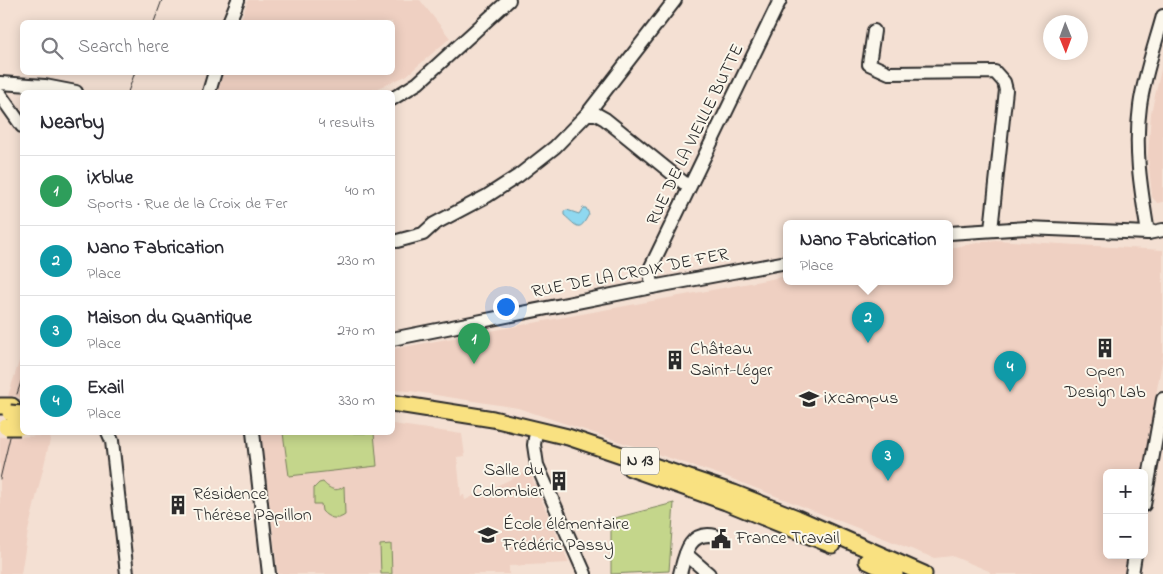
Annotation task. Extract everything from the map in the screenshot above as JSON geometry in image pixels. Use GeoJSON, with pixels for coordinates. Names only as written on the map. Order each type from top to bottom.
{"type":"FeatureCollection","features":[{"type":"Feature","properties":{"kind":"main road","name":"N 13"},"geometry":{"type":"LineString","coordinates":[[395,403],[493,418],[577,440],[734,493],[797,518],[924,574]]}},
{"type":"Feature","properties":{"kind":"main road","name":"N 13"},"geometry":{"type":"LineString","coordinates":[[395,414],[451,421],[535,438],[623,466],[726,502],[895,574]]}},
{"type":"Feature","properties":{"kind":"street"},"geometry":{"type":"LineString","coordinates":[[231,20],[238,0]]}},
{"type":"Feature","properties":{"kind":"street"},"geometry":{"type":"LineString","coordinates":[[395,96],[418,83],[509,0]]}},
{"type":"Feature","properties":{"kind":"street"},"geometry":{"type":"LineString","coordinates":[[397,241],[423,234],[434,224],[487,196],[518,176],[555,147],[587,114],[675,0]]}},
{"type":"Feature","properties":{"kind":"street","name":"RUE DE LA VIEILLE BUTTE"},"geometry":{"type":"LineString","coordinates":[[652,287],[650,269],[780,0]]}},
{"type":"Feature","properties":{"kind":"street"},"geometry":{"type":"LineString","coordinates":[[1163,16],[1140,104],[1137,140],[1138,164],[1148,233],[1155,238],[1163,238]]}},
{"type":"Feature","properties":{"kind":"street"},"geometry":{"type":"LineString","coordinates":[[874,31],[869,64],[888,73],[994,72],[1004,82],[1006,90],[991,230]]}},
{"type":"Feature","properties":{"kind":"street"},"geometry":{"type":"LineString","coordinates":[[210,90],[214,75]]}},
{"type":"Feature","properties":{"kind":"street"},"geometry":{"type":"LineString","coordinates":[[0,83],[45,86],[66,90]]}},
{"type":"Feature","properties":{"kind":"street"},"geometry":{"type":"LineString","coordinates":[[0,96],[20,123]]}},
{"type":"Feature","properties":{"kind":"street"},"geometry":{"type":"LineString","coordinates":[[587,114],[596,114],[605,119],[689,187]]}},
{"type":"Feature","properties":{"kind":"street"},"geometry":{"type":"LineString","coordinates":[[953,233],[1027,228],[1148,233],[1163,230]]}},
{"type":"Feature","properties":{"kind":"street","name":"RUE DE LA CROIX DE FER"},"geometry":{"type":"LineString","coordinates":[[395,338],[783,263]]}},
{"type":"Feature","properties":{"kind":"street"},"geometry":{"type":"LineString","coordinates":[[1148,482],[1163,399]]}},
{"type":"Feature","properties":{"kind":"street"},"geometry":{"type":"LineString","coordinates":[[110,435],[112,440],[127,574]]}},
{"type":"Feature","properties":{"kind":"street"},"geometry":{"type":"LineString","coordinates":[[253,435],[269,574]]}},
{"type":"Feature","properties":{"kind":"street"},"geometry":{"type":"LineString","coordinates":[[535,438],[534,445],[537,464],[585,574]]}},
{"type":"Feature","properties":{"kind":"street"},"geometry":{"type":"LineString","coordinates":[[680,574],[690,544],[703,536],[716,536]]}},
{"type":"Feature","properties":{"kind":"street"},"geometry":{"type":"LineString","coordinates":[[686,554],[709,574]]}},
{"type":"Feature","properties":{"kind":"street"},"geometry":{"type":"LineString","coordinates":[[1132,574],[1134,559]]}},
{"type":"Feature","properties":{"kind":"shaded area"},"geometry":{"type":"Polygon","coordinates":[[[248,0],[420,0],[450,38],[406,76],[373,90],[219,90],[222,75],[395,75],[395,20],[241,20],[248,0]]]}},
{"type":"Feature","properties":{"kind":"shaded area"},"geometry":{"type":"Polygon","coordinates":[[[1163,61],[1163,202],[1157,203],[1152,197],[1148,157],[1151,113],[1163,61]]]}},
{"type":"Feature","properties":{"kind":"shaded area","name":"iXcampus"},"geometry":{"type":"Polygon","coordinates":[[[995,240],[1163,250],[1163,356],[1143,469],[1103,469],[1103,559],[1126,559],[1124,574],[991,574],[989,571],[952,556],[934,558],[730,478],[518,408],[395,390],[395,349],[783,277],[783,285],[953,285],[953,247],[995,240]]]}},
{"type":"Feature","properties":{"kind":"shaded area"},"geometry":{"type":"Polygon","coordinates":[[[20,359],[20,397],[8,396],[20,359]]]}},
{"type":"Feature","properties":{"kind":"shaded area"},"geometry":{"type":"Polygon","coordinates":[[[395,424],[462,434],[465,456],[457,457],[461,496],[464,495],[465,500],[529,471],[569,563],[509,566],[509,574],[278,574],[261,435],[395,435],[395,424]]]}},
{"type":"Feature","properties":{"kind":"shaded area"},"geometry":{"type":"Polygon","coordinates":[[[51,436],[28,531],[21,574],[0,574],[0,437],[51,436]]]}},
{"type":"Feature","properties":{"kind":"green space"},"geometry":{"type":"Polygon","coordinates":[[[283,435],[374,435],[377,466],[289,476],[283,435]]]}},
{"type":"Feature","properties":{"kind":"green space"},"geometry":{"type":"Polygon","coordinates":[[[323,482],[328,487],[336,490],[344,486],[345,515],[342,517],[330,517],[322,511],[321,504],[314,504],[314,488],[323,482]]]}},
{"type":"Feature","properties":{"kind":"green space"},"geometry":{"type":"Polygon","coordinates":[[[674,503],[669,571],[611,574],[611,519],[674,503]]]}},
{"type":"Feature","properties":{"kind":"green space"},"geometry":{"type":"Polygon","coordinates":[[[391,544],[392,574],[381,574],[380,545],[391,544]]]}},
{"type":"Feature","properties":{"kind":"water"},"geometry":{"type":"Polygon","coordinates":[[[583,208],[586,208],[589,214],[580,226],[575,225],[564,215],[564,211],[567,210],[579,214],[583,208]]]}},
{"type":"Feature","properties":{"kind":"tram line"},"geometry":{"type":"LineString","coordinates":[[155,20],[162,0]]}},
{"type":"Feature","properties":{"kind":"tram line"},"geometry":{"type":"LineString","coordinates":[[129,90],[134,75]]}},
{"type":"Feature","properties":{"kind":"tram line"},"geometry":{"type":"LineString","coordinates":[[17,394],[20,385]]}},
{"type":"Feature","properties":{"kind":"tram line"},"geometry":{"type":"LineString","coordinates":[[0,479],[10,437]]}},
{"type":"Feature","properties":{"kind":"place","name":"Nano Fabrication"},"geometry":{"type":"Point","coordinates":[868,343]}},
{"type":"Feature","properties":{"kind":"place","name":"Open Design Lab"},"geometry":{"type":"Point","coordinates":[1105,348]}},
{"type":"Feature","properties":{"kind":"place","name":"Château Saint-Léger"},"geometry":{"type":"Point","coordinates":[675,360]}},
{"type":"Feature","properties":{"kind":"place","name":"iXblue"},"geometry":{"type":"Point","coordinates":[474,364]}},
{"type":"Feature","properties":{"kind":"place","name":"Exail"},"geometry":{"type":"Point","coordinates":[1010,392]}},
{"type":"Feature","properties":{"kind":"place","name":"iXcampus"},"geometry":{"type":"Point","coordinates":[809,399]}},
{"type":"Feature","properties":{"kind":"place","name":"Salle du Colombier"},"geometry":{"type":"Point","coordinates":[559,481]}},
{"type":"Feature","properties":{"kind":"place","name":"Maison du Quantique"},"geometry":{"type":"Point","coordinates":[888,481]}},
{"type":"Feature","properties":{"kind":"place","name":"Résidence Thérèse Papillon"},"geometry":{"type":"Point","coordinates":[178,505]}},
{"type":"Feature","properties":{"kind":"place","name":"École élémentaire Frédéric Passy"},"geometry":{"type":"Point","coordinates":[488,535]}},
{"type":"Feature","properties":{"kind":"place","name":"France Travail"},"geometry":{"type":"Point","coordinates":[721,539]}}]}
